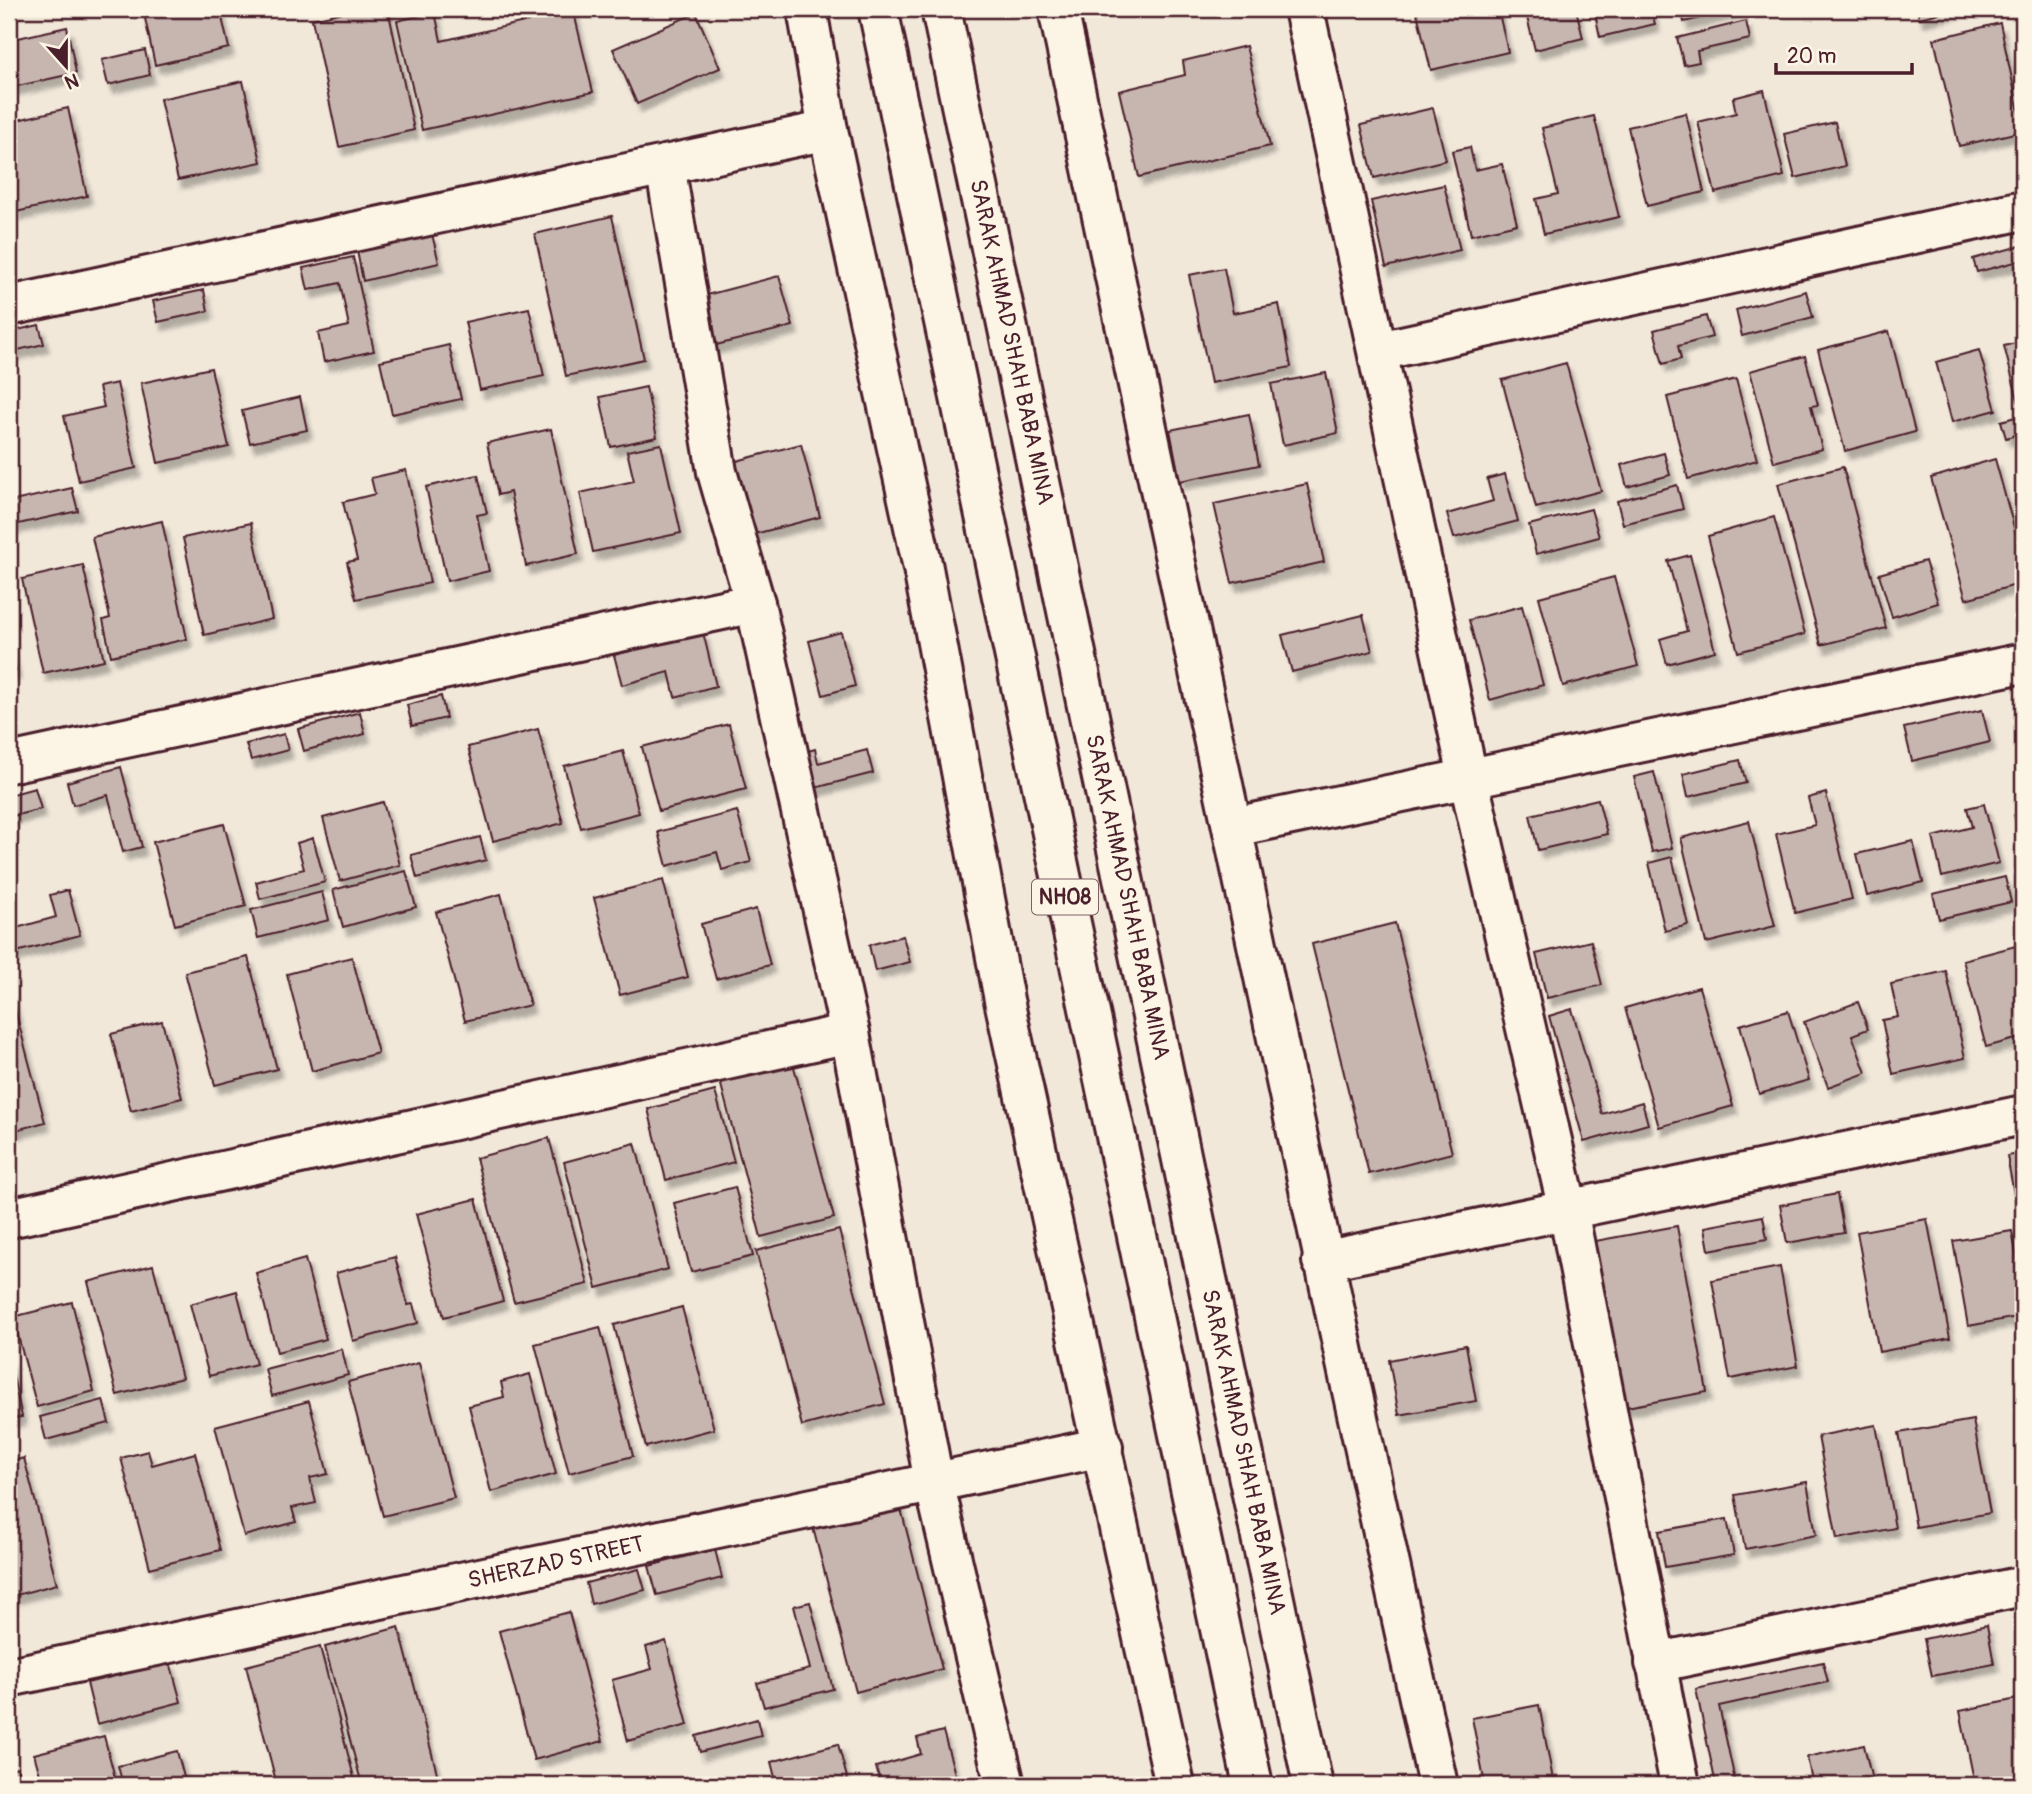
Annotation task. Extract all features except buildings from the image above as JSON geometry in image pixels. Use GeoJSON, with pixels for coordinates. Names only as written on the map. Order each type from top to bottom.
{"type":"FeatureCollection","features":[{"type":"Feature","properties":{"kind":"main road"},"geometry":{"type":"LineString","coordinates":[[807,9],[828,130],[923,568],[1004,1000],[1175,1785]]}},
{"type":"Feature","properties":{"kind":"main road","name":"NH08"},"geometry":{"type":"LineString","coordinates":[[878,9],[1253,1785]]}},
{"type":"Feature","properties":{"kind":"main road","name":"SARAK AHMAD SHAH BABA MINA"},"geometry":{"type":"LineString","coordinates":[[941,9],[1313,1785]]}},
{"type":"Feature","properties":{"kind":"main road"},"geometry":{"type":"LineString","coordinates":[[1058,9],[1234,827],[1322,1261],[1438,1785]]}},
{"type":"Feature","properties":{"kind":"main road"},"geometry":{"type":"LineString","coordinates":[[1304,9],[1468,778],[1567,1210],[1680,1785]]}},
{"type":"Feature","properties":{"kind":"main road"},"geometry":{"type":"LineString","coordinates":[[9,306],[828,130]]}},
{"type":"Feature","properties":{"kind":"main road"},"geometry":{"type":"LineString","coordinates":[[665,165],[717,472],[755,603],[850,1033],[933,1482],[1005,1785]]}},
{"type":"Feature","properties":{"kind":"main road"},"geometry":{"type":"LineString","coordinates":[[1379,351],[2023,210]]}},
{"type":"Feature","properties":{"kind":"main road"},"geometry":{"type":"LineString","coordinates":[[9,763],[755,603]]}},
{"type":"Feature","properties":{"kind":"main road"},"geometry":{"type":"LineString","coordinates":[[1234,827],[2023,663]]}},
{"type":"Feature","properties":{"kind":"main road"},"geometry":{"type":"LineString","coordinates":[[9,1217],[850,1033]]}},
{"type":"Feature","properties":{"kind":"main road"},"geometry":{"type":"LineString","coordinates":[[1322,1261],[2023,1115]]}},
{"type":"Feature","properties":{"kind":"main road","name":"SHERZAD STREET"},"geometry":{"type":"LineString","coordinates":[[9,1677],[1102,1447]]}},
{"type":"Feature","properties":{"kind":"main road"},"geometry":{"type":"LineString","coordinates":[[1655,1663],[2023,1586]]}}]}
